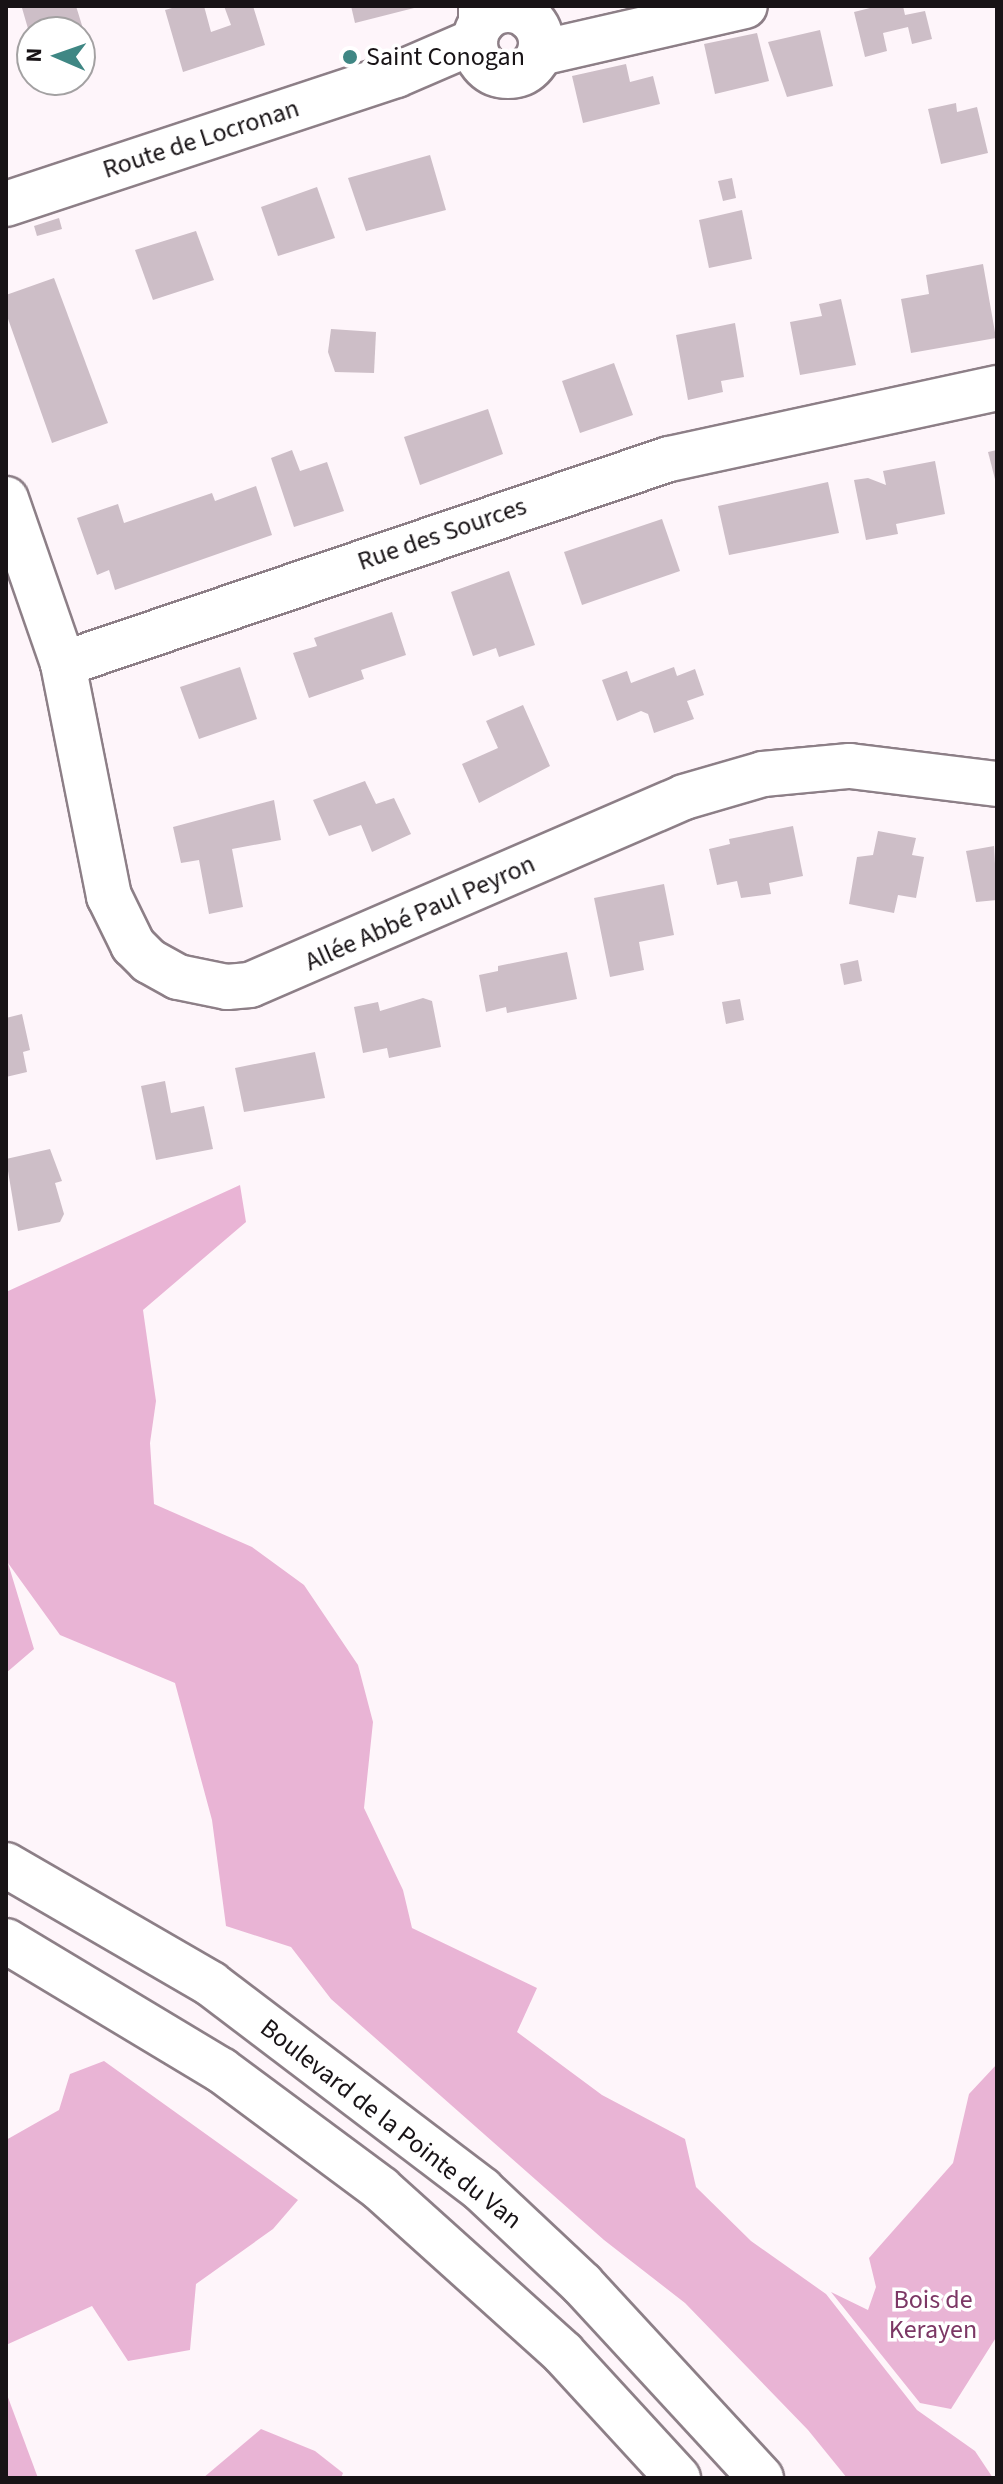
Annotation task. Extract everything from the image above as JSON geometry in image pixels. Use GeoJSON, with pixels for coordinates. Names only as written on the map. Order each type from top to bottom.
{"type":"FeatureCollection","features":[{"type":"Feature","properties":{"kind":"main road"},"geometry":{"type":"LineString","coordinates":[[533,26],[631,6]]}},
{"type":"Feature","properties":{"kind":"main road"},"geometry":{"type":"LineString","coordinates":[[533,26],[530,68],[515,75],[481,35],[509,10],[533,26],[745,6]]}},
{"type":"Feature","properties":{"kind":"main road","name":"Route de Locronan"},"geometry":{"type":"LineString","coordinates":[[6,204],[396,75],[481,35]]}},
{"type":"Feature","properties":{"kind":"main road","name":"Rue des Sources"},"geometry":{"type":"LineString","coordinates":[[63,664],[669,459],[997,388]]}},
{"type":"Feature","properties":{"kind":"main road"},"geometry":{"type":"LineString","coordinates":[[6,499],[63,664]]}},
{"type":"Feature","properties":{"kind":"main road","name":"Allée Abbé Paul Peyron"},"geometry":{"type":"LineString","coordinates":[[63,664],[109,896],[121,928],[163,970],[227,987],[250,985],[315,960],[670,803],[728,783],[790,770],[850,766],[997,784]]}},
{"type":"Feature","properties":{"kind":"main road","name":"Boulevard de la Pointe du Van"},"geometry":{"type":"LineString","coordinates":[[6,1865],[211,1984],[482,2190],[582,2284],[761,2478]]}},
{"type":"Feature","properties":{"kind":"main road"},"geometry":{"type":"LineString","coordinates":[[6,1941],[221,2070],[381,2189],[563,2353],[678,2478]]}},
{"type":"Feature","properties":{"kind":"green space"},"geometry":{"type":"Polygon","coordinates":[[[240,1185],[246,1222],[143,1310],[156,1401],[150,1443],[154,1504],[252,1547],[304,1585],[358,1665],[373,1722],[364,1808],[403,1890],[412,1928],[537,1988],[517,2032],[602,2095],[685,2139],[696,2187],[751,2241],[826,2294],[917,2410],[975,2451],[993,2478],[847,2478],[808,2430],[685,2303],[604,2240],[331,1999],[291,1947],[226,1926],[212,1820],[175,1683],[60,1635],[8,1563],[34,1649],[6,1673],[6,1292],[240,1185]]]}},
{"type":"Feature","properties":{"kind":"green space"},"geometry":{"type":"Polygon","coordinates":[[[104,2061],[298,2200],[273,2229],[196,2284],[190,2350],[128,2361],[92,2306],[6,2345],[6,2140],[59,2110],[70,2074],[104,2061]]]}},
{"type":"Feature","properties":{"kind":"green space","name":"Bois de Kerayen"},"geometry":{"type":"Polygon","coordinates":[[[997,2064],[997,2336],[951,2409],[920,2403],[831,2292],[868,2310],[876,2287],[869,2258],[953,2163],[969,2094],[997,2064]]]}},
{"type":"Feature","properties":{"kind":"green space"},"geometry":{"type":"Polygon","coordinates":[[[6,2392],[38,2478],[6,2478],[6,2392]]]}},
{"type":"Feature","properties":{"kind":"green space"},"geometry":{"type":"Polygon","coordinates":[[[261,2429],[315,2451],[343,2473],[341,2478],[203,2478],[261,2429]]]}},
{"type":"Feature","properties":{"kind":"building"},"geometry":{"type":"Polygon","coordinates":[[[76,6],[79,16],[24,16],[22,8],[76,6]]]}},
{"type":"Feature","properties":{"kind":"building"},"geometry":{"type":"Polygon","coordinates":[[[179,6],[204,6],[211,32],[231,25],[224,6],[253,6],[265,45],[183,72],[165,10],[179,6]]]}},
{"type":"Feature","properties":{"kind":"building"},"geometry":{"type":"Polygon","coordinates":[[[351,6],[418,6],[418,7],[355,23],[351,6]]]}},
{"type":"Feature","properties":{"kind":"building"},"geometry":{"type":"Polygon","coordinates":[[[878,6],[903,6],[905,15],[925,11],[932,39],[912,44],[908,27],[883,33],[887,51],[865,57],[854,12],[878,6]]]}},
{"type":"Feature","properties":{"kind":"building"},"geometry":{"type":"Polygon","coordinates":[[[820,30],[833,86],[787,97],[768,42],[820,30]]]}},
{"type":"Feature","properties":{"kind":"building"},"geometry":{"type":"Polygon","coordinates":[[[757,33],[769,81],[715,94],[704,44],[757,33]]]}},
{"type":"Feature","properties":{"kind":"building"},"geometry":{"type":"Polygon","coordinates":[[[626,64],[630,82],[653,76],[660,104],[583,123],[572,76],[626,64]]]}},
{"type":"Feature","properties":{"kind":"building"},"geometry":{"type":"Polygon","coordinates":[[[956,103],[957,112],[977,107],[988,153],[941,164],[928,109],[956,103]]]}},
{"type":"Feature","properties":{"kind":"building"},"geometry":{"type":"Polygon","coordinates":[[[430,155],[446,210],[366,231],[348,178],[430,155]]]}},
{"type":"Feature","properties":{"kind":"building"},"geometry":{"type":"Polygon","coordinates":[[[732,178],[736,198],[723,201],[718,181],[732,178]]]}},
{"type":"Feature","properties":{"kind":"building"},"geometry":{"type":"Polygon","coordinates":[[[317,187],[335,238],[278,256],[261,207],[317,187]]]}},
{"type":"Feature","properties":{"kind":"building"},"geometry":{"type":"Polygon","coordinates":[[[742,210],[752,259],[709,268],[699,220],[742,210]]]}},
{"type":"Feature","properties":{"kind":"building"},"geometry":{"type":"Polygon","coordinates":[[[59,218],[62,229],[37,236],[34,226],[59,218]]]}},
{"type":"Feature","properties":{"kind":"building"},"geometry":{"type":"Polygon","coordinates":[[[196,231],[214,280],[153,300],[135,250],[196,231]]]}},
{"type":"Feature","properties":{"kind":"building"},"geometry":{"type":"Polygon","coordinates":[[[983,264],[996,338],[911,353],[901,299],[929,294],[926,275],[983,264]]]}},
{"type":"Feature","properties":{"kind":"building"},"geometry":{"type":"Polygon","coordinates":[[[54,278],[108,423],[52,443],[7,316],[6,295],[54,278]]]}},
{"type":"Feature","properties":{"kind":"building"},"geometry":{"type":"Polygon","coordinates":[[[841,299],[856,365],[800,375],[790,322],[822,316],[819,304],[841,299]]]}},
{"type":"Feature","properties":{"kind":"building"},"geometry":{"type":"Polygon","coordinates":[[[735,323],[744,377],[721,381],[723,392],[688,400],[676,335],[735,323]]]}},
{"type":"Feature","properties":{"kind":"building"},"geometry":{"type":"Polygon","coordinates":[[[331,329],[376,332],[374,373],[335,372],[328,352],[331,329]]]}},
{"type":"Feature","properties":{"kind":"building"},"geometry":{"type":"Polygon","coordinates":[[[614,363],[633,415],[580,433],[562,381],[614,363]]]}},
{"type":"Feature","properties":{"kind":"building"},"geometry":{"type":"Polygon","coordinates":[[[488,409],[503,454],[420,485],[404,437],[488,409]]]}},
{"type":"Feature","properties":{"kind":"building"},"geometry":{"type":"Polygon","coordinates":[[[292,450],[300,471],[327,462],[344,511],[294,527],[271,458],[292,450]]]}},
{"type":"Feature","properties":{"kind":"building"},"geometry":{"type":"Polygon","coordinates":[[[997,450],[997,483],[996,483],[988,452],[997,450]]]}},
{"type":"Feature","properties":{"kind":"building"},"geometry":{"type":"Polygon","coordinates":[[[935,461],[945,514],[896,524],[898,534],[866,540],[854,480],[868,478],[886,485],[883,471],[935,461]]]}},
{"type":"Feature","properties":{"kind":"building"},"geometry":{"type":"Polygon","coordinates":[[[828,482],[839,533],[729,555],[718,506],[828,482]]]}},
{"type":"Feature","properties":{"kind":"building"},"geometry":{"type":"Polygon","coordinates":[[[256,486],[272,535],[115,590],[109,570],[97,575],[77,518],[118,504],[124,523],[212,493],[215,501],[256,486]]]}},
{"type":"Feature","properties":{"kind":"building"},"geometry":{"type":"Polygon","coordinates":[[[662,519],[680,571],[582,605],[564,552],[662,519]]]}},
{"type":"Feature","properties":{"kind":"building"},"geometry":{"type":"Polygon","coordinates":[[[509,571],[535,645],[499,657],[496,648],[473,656],[451,592],[509,571]]]}},
{"type":"Feature","properties":{"kind":"building"},"geometry":{"type":"Polygon","coordinates":[[[392,612],[406,655],[361,670],[364,679],[309,698],[293,653],[317,646],[314,638],[392,612]]]}},
{"type":"Feature","properties":{"kind":"building"},"geometry":{"type":"Polygon","coordinates":[[[240,667],[257,719],[199,739],[180,687],[240,667]]]}},
{"type":"Feature","properties":{"kind":"building"},"geometry":{"type":"Polygon","coordinates":[[[674,667],[677,676],[695,669],[704,695],[687,701],[694,719],[654,733],[648,714],[641,711],[617,721],[602,680],[627,671],[631,683],[674,667]]]}},
{"type":"Feature","properties":{"kind":"building"},"geometry":{"type":"Polygon","coordinates":[[[523,705],[550,766],[479,803],[462,764],[498,748],[486,721],[523,705]]]}},
{"type":"Feature","properties":{"kind":"building"},"geometry":{"type":"Polygon","coordinates":[[[365,781],[376,804],[394,798],[411,834],[372,852],[361,825],[329,836],[313,800],[365,781]]]}},
{"type":"Feature","properties":{"kind":"building"},"geometry":{"type":"Polygon","coordinates":[[[274,800],[281,840],[232,849],[243,907],[209,914],[199,860],[181,863],[173,827],[274,800]]]}},
{"type":"Feature","properties":{"kind":"building"},"geometry":{"type":"Polygon","coordinates":[[[793,826],[803,876],[769,883],[771,894],[741,898],[737,881],[717,885],[709,849],[730,844],[729,839],[793,826]]]}},
{"type":"Feature","properties":{"kind":"building"},"geometry":{"type":"Polygon","coordinates":[[[878,831],[916,838],[912,855],[924,857],[916,898],[898,895],[894,913],[849,904],[857,857],[873,855],[878,831]]]}},
{"type":"Feature","properties":{"kind":"building"},"geometry":{"type":"Polygon","coordinates":[[[994,846],[997,900],[976,902],[966,851],[994,846]]]}},
{"type":"Feature","properties":{"kind":"building"},"geometry":{"type":"Polygon","coordinates":[[[664,884],[674,935],[639,942],[644,970],[610,977],[594,898],[664,884]]]}},
{"type":"Feature","properties":{"kind":"building"},"geometry":{"type":"Polygon","coordinates":[[[567,952],[577,999],[507,1013],[506,1007],[486,1012],[479,975],[498,971],[498,966],[567,952]]]}},
{"type":"Feature","properties":{"kind":"building"},"geometry":{"type":"Polygon","coordinates":[[[858,960],[862,981],[844,985],[840,964],[858,960]]]}},
{"type":"Feature","properties":{"kind":"building"},"geometry":{"type":"Polygon","coordinates":[[[423,998],[432,1001],[441,1047],[389,1058],[387,1048],[363,1053],[354,1007],[378,1002],[380,1011],[423,998]]]}},
{"type":"Feature","properties":{"kind":"building"},"geometry":{"type":"Polygon","coordinates":[[[740,999],[744,1020],[726,1024],[722,1002],[740,999]]]}},
{"type":"Feature","properties":{"kind":"building"},"geometry":{"type":"Polygon","coordinates":[[[22,1014],[30,1050],[23,1052],[27,1072],[6,1077],[6,1018],[22,1014]]]}},
{"type":"Feature","properties":{"kind":"building"},"geometry":{"type":"Polygon","coordinates":[[[315,1052],[325,1098],[244,1112],[235,1068],[315,1052]]]}},
{"type":"Feature","properties":{"kind":"building"},"geometry":{"type":"Polygon","coordinates":[[[165,1081],[171,1113],[204,1106],[213,1149],[156,1160],[141,1086],[165,1081]]]}},
{"type":"Feature","properties":{"kind":"building"},"geometry":{"type":"Polygon","coordinates":[[[50,1149],[62,1181],[55,1183],[64,1214],[60,1222],[18,1231],[6,1159],[50,1149]]]}},
{"type":"Feature","properties":{"kind":"place","name":"Saint Conogan"},"geometry":{"type":"Point","coordinates":[350,57]}}]}
